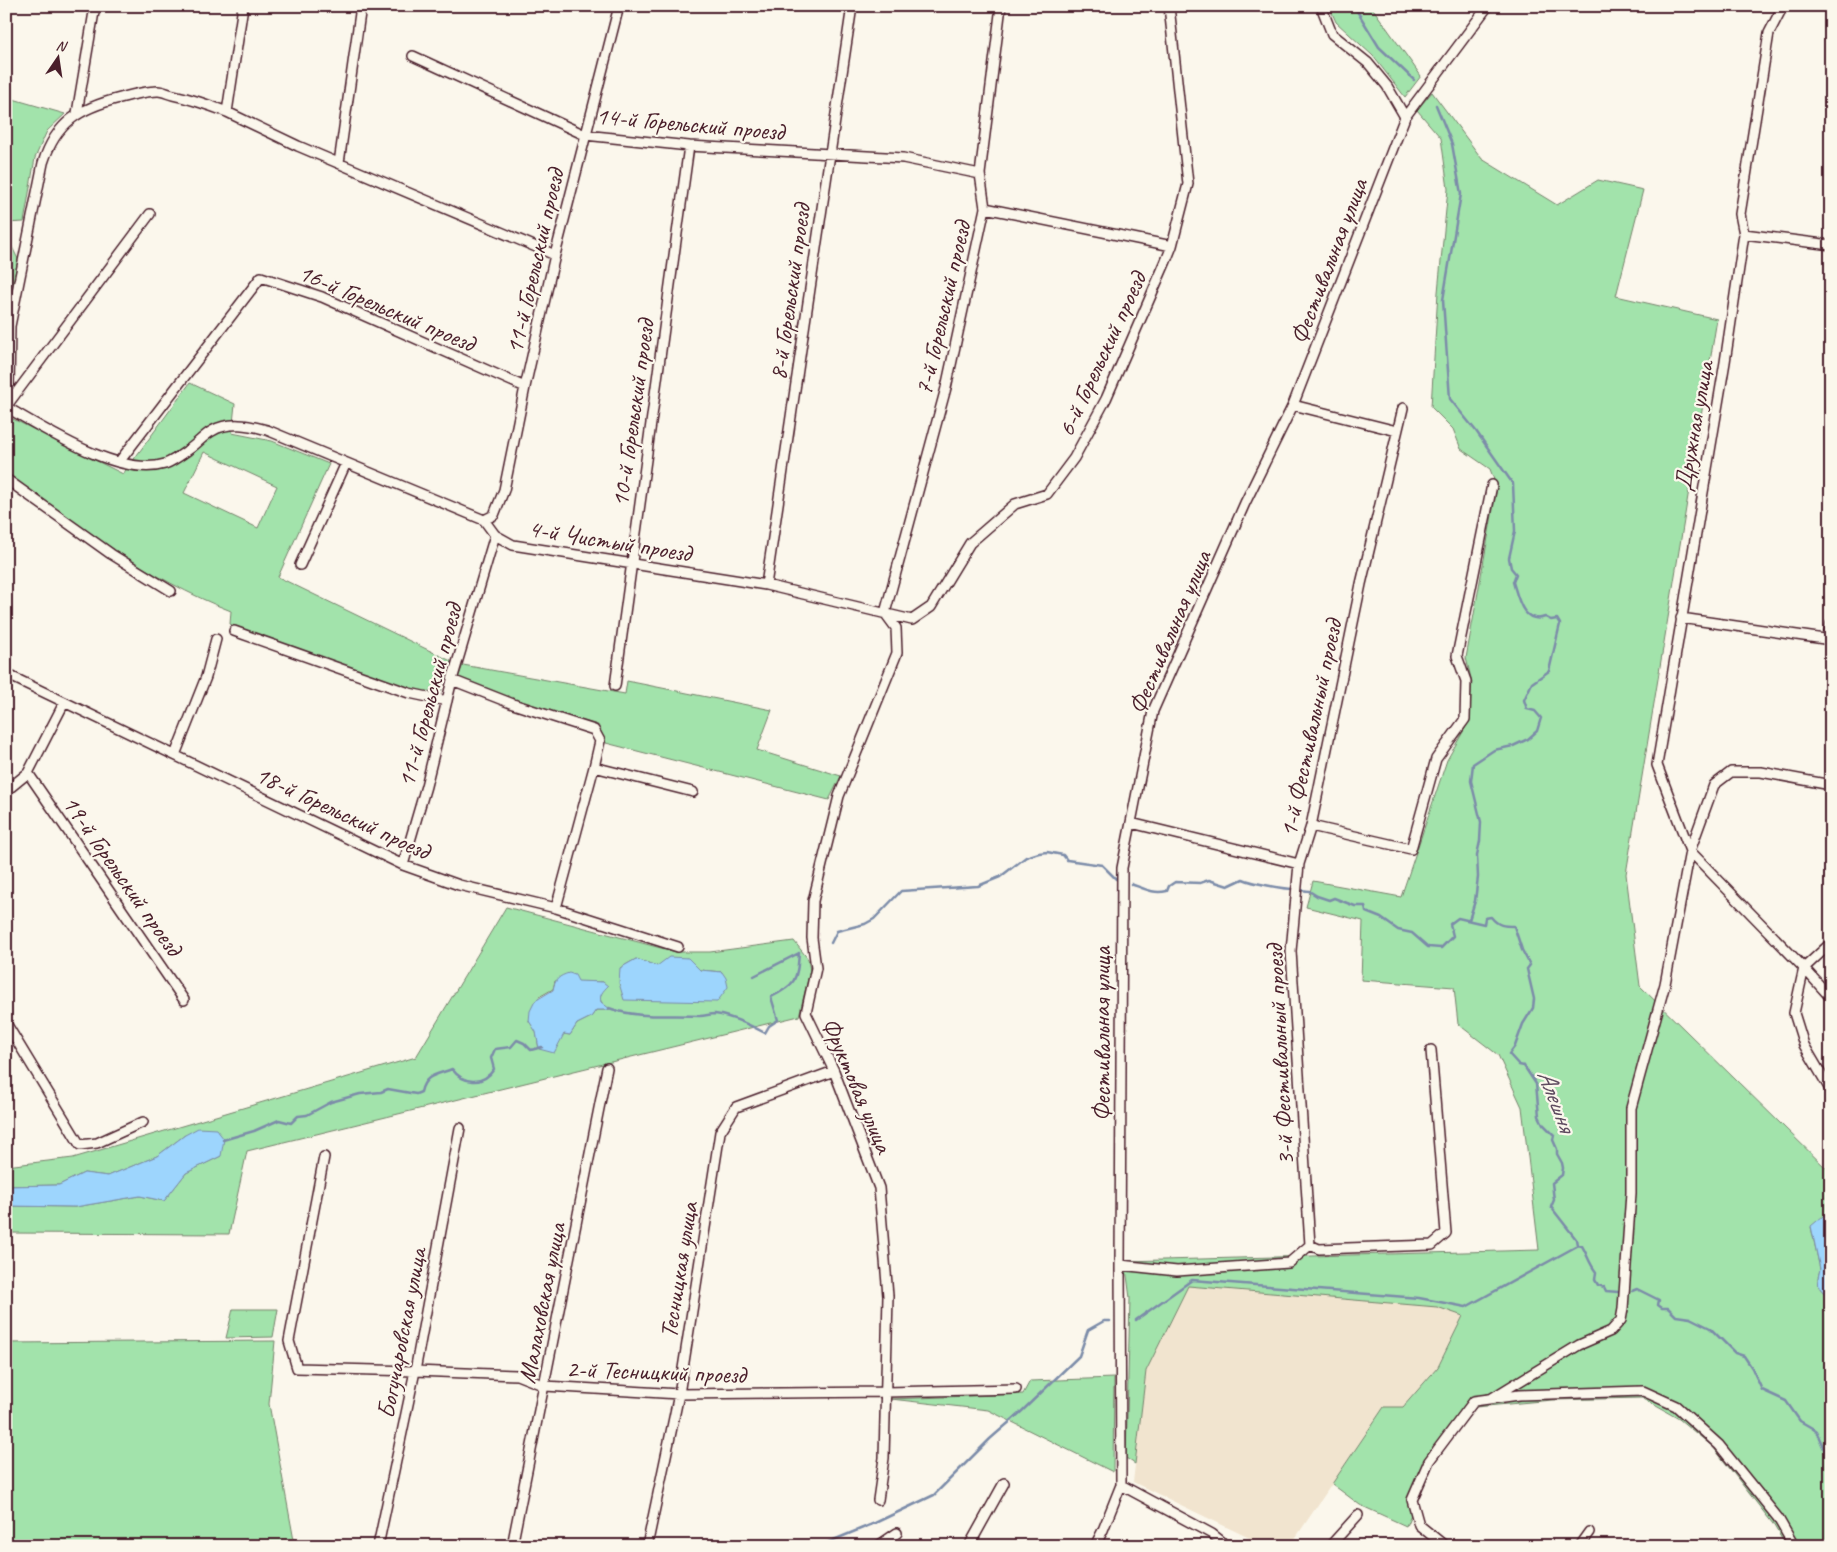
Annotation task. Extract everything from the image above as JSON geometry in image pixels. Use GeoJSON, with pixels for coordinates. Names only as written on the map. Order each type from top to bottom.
{"type":"FeatureCollection","features":[{"type":"Feature","properties":{"kind":"street"},"geometry":{"type":"LineString","coordinates":[[77,113],[95,6]]}},
{"type":"Feature","properties":{"kind":"street"},"geometry":{"type":"LineString","coordinates":[[227,112],[243,6]]}},
{"type":"Feature","properties":{"kind":"street"},"geometry":{"type":"LineString","coordinates":[[339,163],[362,6]]}},
{"type":"Feature","properties":{"kind":"street","name":"11-й Горельский проезд"},"geometry":{"type":"LineString","coordinates":[[484,520],[494,515],[504,490],[555,254],[618,6]]}},
{"type":"Feature","properties":{"kind":"street","name":"8-й Горельский проезд"},"geometry":{"type":"LineString","coordinates":[[766,585],[852,6]]}},
{"type":"Feature","properties":{"kind":"street","name":"7-й Горельский проезд"},"geometry":{"type":"LineString","coordinates":[[885,613],[946,388],[984,208],[980,174],[1001,6]]}},
{"type":"Feature","properties":{"kind":"street","name":"6-й Горельский проезд"},"geometry":{"type":"LineString","coordinates":[[885,613],[912,620],[931,607],[970,544],[1015,504],[1047,494],[1074,458],[1106,399],[1172,246],[1188,184],[1169,6]]}},
{"type":"Feature","properties":{"kind":"street"},"geometry":{"type":"LineString","coordinates":[[1321,6],[1332,34],[1368,63],[1387,86],[1405,117]]}},
{"type":"Feature","properties":{"kind":"street","name":"Фестивальная улица"},"geometry":{"type":"LineString","coordinates":[[1121,1485],[1122,868],[1153,710],[1246,503],[1293,405],[1405,117],[1488,6]]}},
{"type":"Feature","properties":{"kind":"street","name":"Дружная улица"},"geometry":{"type":"LineString","coordinates":[[1690,851],[1657,765],[1744,234],[1740,214],[1769,33],[1783,6]]}},
{"type":"Feature","properties":{"kind":"street","name":"14-й Горельский проезд"},"geometry":{"type":"LineString","coordinates":[[412,56],[584,136],[689,146],[903,158],[980,174]]}},
{"type":"Feature","properties":{"kind":"street"},"geometry":{"type":"LineString","coordinates":[[6,406],[9,388],[10,326],[47,149],[55,136],[77,113],[101,103],[158,91],[197,100],[227,112],[293,144],[555,254]]}},
{"type":"Feature","properties":{"kind":"street","name":"10-й Горельский проезд"},"geometry":{"type":"LineString","coordinates":[[615,686],[689,146]]}},
{"type":"Feature","properties":{"kind":"street"},"geometry":{"type":"LineString","coordinates":[[984,208],[1172,246]]}},
{"type":"Feature","properties":{"kind":"street"},"geometry":{"type":"LineString","coordinates":[[6,406],[150,214]]}},
{"type":"Feature","properties":{"kind":"street"},"geometry":{"type":"LineString","coordinates":[[1744,234],[1831,245]]}},
{"type":"Feature","properties":{"kind":"street","name":"16-й Горельский проезд"},"geometry":{"type":"LineString","coordinates":[[119,462],[261,277],[322,297],[525,387]]}},
{"type":"Feature","properties":{"kind":"street"},"geometry":{"type":"LineString","coordinates":[[1293,405],[1397,431]]}},
{"type":"Feature","properties":{"kind":"street"},"geometry":{"type":"LineString","coordinates":[[6,406],[73,445],[119,462],[148,466],[165,464],[181,456],[211,431],[227,425],[247,425],[267,430],[484,520]]}},
{"type":"Feature","properties":{"kind":"street","name":"1-й Фестивальный проезд"},"geometry":{"type":"LineString","coordinates":[[1131,823],[1300,864],[1311,826],[1362,584],[1403,408]]}},
{"type":"Feature","properties":{"kind":"street"},"geometry":{"type":"LineString","coordinates":[[300,565],[346,463]]}},
{"type":"Feature","properties":{"kind":"street"},"geometry":{"type":"LineString","coordinates":[[6,479],[111,554],[170,591]]}},
{"type":"Feature","properties":{"kind":"street"},"geometry":{"type":"LineString","coordinates":[[1311,826],[1411,849],[1436,759],[1464,720],[1466,681],[1457,656],[1492,485]]}},
{"type":"Feature","properties":{"kind":"street","name":"4-й Чистый проезд"},"geometry":{"type":"LineString","coordinates":[[484,520],[495,535],[513,545],[766,585],[885,613]]}},
{"type":"Feature","properties":{"kind":"street","name":"11-й Горельский проезд"},"geometry":{"type":"LineString","coordinates":[[403,865],[452,680],[495,535]]}},
{"type":"Feature","properties":{"kind":"street","name":"Фруктовая улица"},"geometry":{"type":"LineString","coordinates":[[878,1500],[884,1458],[888,1296],[879,1188],[834,1071],[806,1013],[816,968],[812,938],[813,902],[839,796],[897,653],[896,628],[885,613]]}},
{"type":"Feature","properties":{"kind":"street"},"geometry":{"type":"LineString","coordinates":[[1681,618],[1829,640],[1831,624]]}},
{"type":"Feature","properties":{"kind":"street"},"geometry":{"type":"LineString","coordinates":[[234,631],[400,690],[447,701]]}},
{"type":"Feature","properties":{"kind":"street"},"geometry":{"type":"LineString","coordinates":[[175,755],[206,676],[216,639]]}},
{"type":"Feature","properties":{"kind":"street","name":"18-й Горельский проезд"},"geometry":{"type":"LineString","coordinates":[[6,674],[403,865],[459,885],[556,908],[678,947]]}},
{"type":"Feature","properties":{"kind":"street"},"geometry":{"type":"LineString","coordinates":[[452,680],[513,704],[594,730],[600,741],[556,908]]}},
{"type":"Feature","properties":{"kind":"street"},"geometry":{"type":"LineString","coordinates":[[6,790],[28,773],[64,703]]}},
{"type":"Feature","properties":{"kind":"street"},"geometry":{"type":"LineString","coordinates":[[594,767],[693,792]]}},
{"type":"Feature","properties":{"kind":"street"},"geometry":{"type":"LineString","coordinates":[[1492,1398],[1579,1345],[1611,1331],[1621,1320],[1631,1194],[1631,1108],[1665,984],[1690,851],[1714,785],[1731,772],[1761,772],[1831,785]]}},
{"type":"Feature","properties":{"kind":"street","name":"19-й Горельский проезд"},"geometry":{"type":"LineString","coordinates":[[28,773],[184,1000]]}},
{"type":"Feature","properties":{"kind":"street"},"geometry":{"type":"LineString","coordinates":[[1690,851],[1831,998]]}},
{"type":"Feature","properties":{"kind":"street","name":"3-й Фестивальный проезд"},"geometry":{"type":"LineString","coordinates":[[1300,864],[1291,951],[1310,1245]]}},
{"type":"Feature","properties":{"kind":"street"},"geometry":{"type":"LineString","coordinates":[[1831,944],[1804,968],[1794,1013],[1804,1046],[1831,1091]]}},
{"type":"Feature","properties":{"kind":"street"},"geometry":{"type":"LineString","coordinates":[[6,1024],[80,1145],[97,1143],[143,1122]]}},
{"type":"Feature","properties":{"kind":"street"},"geometry":{"type":"LineString","coordinates":[[1120,1265],[1177,1271],[1289,1262],[1310,1245],[1320,1249],[1432,1245],[1446,1233],[1432,1050]]}},
{"type":"Feature","properties":{"kind":"street","name":"Малаховская улица"},"geometry":{"type":"LineString","coordinates":[[512,1546],[607,1068]]}},
{"type":"Feature","properties":{"kind":"street","name":"Тесницкая улица"},"geometry":{"type":"LineString","coordinates":[[647,1546],[679,1394],[720,1132],[736,1107],[834,1071]]}},
{"type":"Feature","properties":{"kind":"street","name":"Богучаровская улица"},"geometry":{"type":"LineString","coordinates":[[378,1546],[415,1371],[460,1128]]}},
{"type":"Feature","properties":{"kind":"street","name":"2-й Тесницкий проезд"},"geometry":{"type":"LineString","coordinates":[[324,1157],[288,1341],[297,1368],[517,1375],[545,1386],[679,1394],[1016,1389]]}},
{"type":"Feature","properties":{"kind":"street"},"geometry":{"type":"LineString","coordinates":[[1445,1546],[1419,1525],[1412,1500],[1429,1461],[1474,1401],[1519,1395],[1643,1391],[1676,1406],[1719,1444],[1778,1518],[1794,1546]]}},
{"type":"Feature","properties":{"kind":"street"},"geometry":{"type":"LineString","coordinates":[[969,1546],[1004,1483]]}},
{"type":"Feature","properties":{"kind":"street"},"geometry":{"type":"LineString","coordinates":[[1095,1546],[1121,1485],[1212,1534],[1221,1541],[1219,1546]]}},
{"type":"Feature","properties":{"kind":"street"},"geometry":{"type":"LineString","coordinates":[[1330,1546],[1358,1515]]}},
{"type":"Feature","properties":{"kind":"street"},"geometry":{"type":"LineString","coordinates":[[1579,1546],[1589,1532]]}},
{"type":"Feature","properties":{"kind":"street"},"geometry":{"type":"LineString","coordinates":[[878,1546],[897,1533]]}},
{"type":"Feature","properties":{"kind":"shaded area"},"geometry":{"type":"Polygon","coordinates":[[[1188,1286],[1437,1307],[1463,1316],[1438,1367],[1403,1407],[1384,1407],[1290,1546],[1266,1546],[1133,1482],[1146,1371],[1188,1286]]]}},
{"type":"Feature","properties":{"kind":"green space"},"geometry":{"type":"Polygon","coordinates":[[[1329,6],[1371,6],[1421,76],[1405,97],[1373,56],[1336,22],[1329,6]]]}},
{"type":"Feature","properties":{"kind":"green space"},"geometry":{"type":"Polygon","coordinates":[[[1432,92],[1482,159],[1557,205],[1598,180],[1643,190],[1616,296],[1717,319],[1626,874],[1640,986],[1831,1173],[1831,1212],[1811,1227],[1820,1269],[1819,1287],[1831,1301],[1828,1308],[1831,1314],[1831,1546],[1786,1546],[1773,1524],[1713,1447],[1679,1419],[1642,1398],[1552,1400],[1476,1407],[1433,1463],[1406,1526],[1360,1505],[1332,1484],[1384,1407],[1403,1407],[1438,1367],[1463,1316],[1437,1307],[1188,1286],[1146,1371],[1135,1464],[1126,1458],[1130,1298],[1125,1261],[1539,1250],[1522,1107],[1498,1055],[1458,1024],[1454,987],[1361,980],[1363,921],[1306,907],[1313,881],[1401,897],[1447,760],[1468,723],[1472,682],[1466,658],[1497,488],[1490,469],[1461,449],[1453,429],[1431,407],[1438,292],[1448,189],[1441,138],[1417,110],[1432,92]]]}},
{"type":"Feature","properties":{"kind":"green space"},"geometry":{"type":"Polygon","coordinates":[[[6,97],[65,114],[47,131],[35,158],[24,222],[6,223],[6,97]]]}},
{"type":"Feature","properties":{"kind":"green space"},"geometry":{"type":"Polygon","coordinates":[[[8,239],[18,259],[6,320],[6,240],[8,239]]]}},
{"type":"Feature","properties":{"kind":"green space"},"geometry":{"type":"Polygon","coordinates":[[[190,383],[235,404],[232,433],[272,441],[329,464],[278,577],[451,661],[441,691],[433,693],[411,690],[230,624],[231,611],[171,583],[114,550],[6,474],[6,418],[9,417],[123,474],[190,383]],[[204,452],[184,493],[258,528],[277,486],[204,452]]]}},
{"type":"Feature","properties":{"kind":"green space"},"geometry":{"type":"Polygon","coordinates":[[[463,665],[625,694],[627,681],[772,710],[757,750],[841,776],[829,800],[606,743],[598,725],[513,700],[458,678],[463,665]]]}},
{"type":"Feature","properties":{"kind":"green space"},"geometry":{"type":"Polygon","coordinates":[[[506,907],[676,952],[710,952],[794,941],[808,959],[810,971],[799,1016],[247,1151],[229,1234],[6,1233],[6,1206],[75,1207],[140,1196],[164,1201],[186,1173],[221,1156],[185,1135],[157,1156],[108,1176],[84,1173],[59,1185],[6,1186],[6,1166],[73,1158],[416,1057],[506,907]],[[687,958],[657,966],[636,959],[620,968],[722,972],[700,970],[687,958]],[[555,981],[553,989],[539,997],[529,1021],[536,1031],[539,1049],[564,1034],[570,1035],[577,1024],[591,1017],[596,1010],[607,1010],[600,1000],[601,993],[607,986],[603,982],[555,981]]]}},
{"type":"Feature","properties":{"kind":"green space"},"geometry":{"type":"Polygon","coordinates":[[[233,1309],[278,1309],[273,1337],[226,1338],[233,1309]]]}},
{"type":"Feature","properties":{"kind":"green space"},"geometry":{"type":"Polygon","coordinates":[[[275,1341],[269,1404],[295,1546],[6,1546],[6,1343],[275,1341]]]}},
{"type":"Feature","properties":{"kind":"green space"},"geometry":{"type":"Polygon","coordinates":[[[1114,1378],[1113,1472],[988,1410],[891,1399],[1023,1394],[1030,1381],[1114,1378]]]}},
{"type":"Feature","properties":{"kind":"water"},"geometry":{"type":"Polygon","coordinates":[[[669,957],[688,958],[700,970],[722,972],[728,987],[717,1002],[624,1000],[619,983],[620,968],[636,959],[657,966],[669,957]]]}},
{"type":"Feature","properties":{"kind":"water"},"geometry":{"type":"Polygon","coordinates":[[[569,973],[575,975],[578,981],[603,982],[608,986],[602,993],[601,1002],[610,1009],[596,1010],[591,1017],[577,1024],[570,1035],[564,1034],[554,1053],[539,1049],[536,1032],[529,1021],[530,1011],[535,1001],[553,990],[558,978],[569,973]]]}},
{"type":"Feature","properties":{"kind":"water"},"geometry":{"type":"Polygon","coordinates":[[[198,1128],[216,1129],[224,1139],[221,1156],[186,1173],[164,1201],[140,1196],[75,1207],[6,1206],[6,1186],[59,1185],[84,1173],[108,1176],[157,1156],[185,1135],[198,1128]]]}},
{"type":"Feature","properties":{"kind":"water"},"geometry":{"type":"Polygon","coordinates":[[[1829,1211],[1831,1212],[1831,1301],[1819,1287],[1820,1269],[1811,1226],[1829,1211]]]}},
{"type":"Feature","properties":{"kind":"waterway"},"geometry":{"type":"LineString","coordinates":[[1354,6],[1379,47],[1414,80]]}},
{"type":"Feature","properties":{"kind":"waterway"},"geometry":{"type":"LineString","coordinates":[[1436,105],[1452,144],[1461,194],[1443,300],[1450,399],[1476,431],[1513,484],[1515,531],[1509,558],[1511,568],[1516,574],[1513,582],[1520,602],[1531,617],[1557,619],[1560,624],[1549,671],[1532,683],[1524,700],[1527,709],[1535,711],[1541,718],[1537,731],[1528,739],[1513,746],[1494,750],[1473,764],[1471,781],[1481,822],[1477,855],[1478,877],[1475,901],[1469,920]]}},
{"type":"Feature","properties":{"kind":"waterway"},"geometry":{"type":"LineString","coordinates":[[831,943],[837,931],[865,924],[874,919],[901,891],[978,886],[1000,877],[1026,857],[1039,853],[1047,852],[1063,855],[1067,860],[1102,865],[1116,879]]}},
{"type":"Feature","properties":{"kind":"waterway"},"geometry":{"type":"LineString","coordinates":[[1131,884],[1149,891],[1162,892],[1167,891],[1169,886],[1175,882],[1200,883],[1209,880],[1228,886],[1243,879],[1268,886],[1294,889]]}},
{"type":"Feature","properties":{"kind":"waterway","name":"Алешня"},"geometry":{"type":"LineString","coordinates":[[1300,890],[1309,891],[1329,900],[1334,898],[1355,906],[1365,906],[1366,912],[1381,918],[1398,930],[1412,933],[1428,947],[1441,948],[1453,936],[1450,924],[1458,918],[1484,924],[1485,918],[1491,917],[1501,925],[1514,926],[1522,950],[1530,965],[1527,969],[1534,999],[1533,1008],[1523,1024],[1515,1046],[1509,1054],[1519,1065],[1524,1066],[1536,1084],[1539,1116],[1543,1124],[1554,1135],[1553,1140],[1562,1163],[1562,1175],[1552,1183],[1554,1200],[1551,1207],[1576,1239],[1577,1245],[1582,1246],[1596,1272],[1595,1280],[1598,1285],[1604,1287],[1606,1291],[1618,1292]]}},
{"type":"Feature","properties":{"kind":"waterway"},"geometry":{"type":"LineString","coordinates":[[754,976],[799,953]]}},
{"type":"Feature","properties":{"kind":"waterway"},"geometry":{"type":"LineString","coordinates":[[609,1008],[642,1015],[700,1016],[715,1014],[734,1019],[765,1033],[769,1026],[778,1020],[771,997],[786,989],[794,981],[799,953]]}},
{"type":"Feature","properties":{"kind":"waterway"},"geometry":{"type":"LineString","coordinates":[[223,1140],[254,1131],[279,1120],[291,1123],[298,1116],[307,1115],[331,1102],[360,1094],[381,1092],[388,1089],[416,1094],[421,1092],[429,1078],[452,1069],[462,1078],[473,1081],[479,1080],[494,1069],[491,1058],[495,1049],[511,1047],[517,1040],[524,1043],[531,1050],[542,1047]]}},
{"type":"Feature","properties":{"kind":"waterway"},"geometry":{"type":"LineString","coordinates":[[1136,1320],[1192,1280],[1419,1298],[1466,1307],[1577,1246]]}},
{"type":"Feature","properties":{"kind":"waterway","name":"Алешня"},"geometry":{"type":"LineString","coordinates":[[1632,1291],[1637,1289],[1659,1300],[1658,1305],[1662,1308],[1668,1308],[1676,1316],[1690,1318],[1710,1328],[1735,1353],[1744,1356],[1762,1390],[1786,1401],[1800,1421],[1816,1431],[1825,1451],[1831,1456]]}},
{"type":"Feature","properties":{"kind":"waterway"},"geometry":{"type":"LineString","coordinates":[[819,1546],[875,1523],[934,1495],[990,1439],[1079,1356],[1088,1330],[1104,1321],[1110,1321]]}}]}
